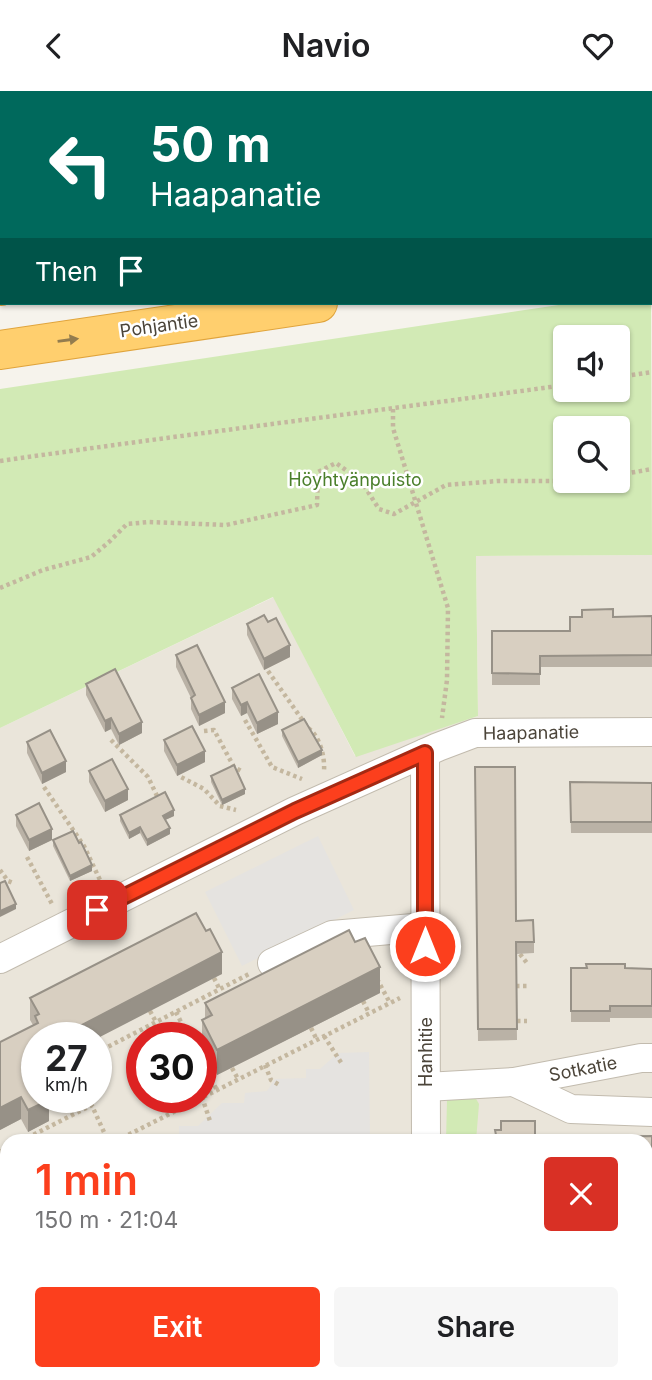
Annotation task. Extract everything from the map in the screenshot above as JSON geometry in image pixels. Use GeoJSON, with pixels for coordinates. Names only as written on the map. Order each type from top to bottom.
{"type":"FeatureCollection","features":[{"type":"Feature","properties":{"kind":"highway","name":"Pohjantie"},"geometry":{"type":"LineString","coordinates":[[0,350],[304,305]]}},
{"type":"Feature","properties":{"kind":"street","name":"Haapanatie"},"geometry":{"type":"LineString","coordinates":[[0,959],[295,811],[475,733],[652,732]]}},
{"type":"Feature","properties":{"kind":"street","name":"Hanhitie"},"geometry":{"type":"LineString","coordinates":[[426,1134],[425,927],[432,750]]}},
{"type":"Feature","properties":{"kind":"street"},"geometry":{"type":"LineString","coordinates":[[272,963],[332,935],[353,931],[425,927]]}},
{"type":"Feature","properties":{"kind":"street","name":"Sotkatie"},"geometry":{"type":"LineString","coordinates":[[426,1087],[514,1082],[652,1058]]}},
{"type":"Feature","properties":{"kind":"street","name":"Sotkatie"},"geometry":{"type":"LineString","coordinates":[[514,1082],[571,1109],[652,1112]]}},
{"type":"Feature","properties":{"kind":"path"},"geometry":{"type":"LineString","coordinates":[[630,375],[652,372]]}},
{"type":"Feature","properties":{"kind":"path"},"geometry":{"type":"LineString","coordinates":[[0,461],[553,386]]}},
{"type":"Feature","properties":{"kind":"path"},"geometry":{"type":"LineString","coordinates":[[393,409],[393,428],[448,608],[447,680],[432,750]]}},
{"type":"Feature","properties":{"kind":"path"},"geometry":{"type":"LineString","coordinates":[[0,588],[43,570],[91,557],[127,524],[149,522],[226,525],[317,505],[318,472],[336,463],[361,481],[379,509],[394,514],[446,485],[553,481]]}},
{"type":"Feature","properties":{"kind":"path"},"geometry":{"type":"LineString","coordinates":[[630,473],[652,469]]}},
{"type":"Feature","properties":{"kind":"path"},"geometry":{"type":"LineString","coordinates":[[268,671],[308,728],[313,731],[325,759],[324,778]]}},
{"type":"Feature","properties":{"kind":"path"},"geometry":{"type":"LineString","coordinates":[[245,720],[272,767],[310,783]]}},
{"type":"Feature","properties":{"kind":"path"},"geometry":{"type":"LineString","coordinates":[[204,731],[214,730],[234,767],[243,772]]}},
{"type":"Feature","properties":{"kind":"path"},"geometry":{"type":"LineString","coordinates":[[111,740],[148,777],[159,801]]}},
{"type":"Feature","properties":{"kind":"path"},"geometry":{"type":"LineString","coordinates":[[173,764],[181,777],[204,789],[220,806],[236,810]]}},
{"type":"Feature","properties":{"kind":"path"},"geometry":{"type":"LineString","coordinates":[[44,787],[84,846],[111,903]]}},
{"type":"Feature","properties":{"kind":"path"},"geometry":{"type":"LineString","coordinates":[[27,856],[64,927]]}},
{"type":"Feature","properties":{"kind":"path"},"geometry":{"type":"LineString","coordinates":[[0,870],[8,881],[13,883]]}},
{"type":"Feature","properties":{"kind":"path"},"geometry":{"type":"LineString","coordinates":[[353,931],[390,1003]]}},
{"type":"Feature","properties":{"kind":"path"},"geometry":{"type":"LineString","coordinates":[[520,954],[527,963]]}},
{"type":"Feature","properties":{"kind":"path"},"geometry":{"type":"LineString","coordinates":[[150,1011],[156,1022],[272,963]]}},
{"type":"Feature","properties":{"kind":"path"},"geometry":{"type":"LineString","coordinates":[[214,978],[220,990]]}},
{"type":"Feature","properties":{"kind":"path"},"geometry":{"type":"LineString","coordinates":[[516,986],[527,986]]}},
{"type":"Feature","properties":{"kind":"path"},"geometry":{"type":"LineString","coordinates":[[217,1090],[406,995]]}},
{"type":"Feature","properties":{"kind":"path"},"geometry":{"type":"LineString","coordinates":[[363,1001],[369,1013]]}},
{"type":"Feature","properties":{"kind":"path"},"geometry":{"type":"LineString","coordinates":[[176,1012],[181,1022]]}},
{"type":"Feature","properties":{"kind":"path"},"geometry":{"type":"LineString","coordinates":[[517,1021],[527,1021]]}},
{"type":"Feature","properties":{"kind":"path"},"geometry":{"type":"LineString","coordinates":[[311,1028],[317,1039]]}},
{"type":"Feature","properties":{"kind":"path"},"geometry":{"type":"LineString","coordinates":[[324,1036],[342,1064]]}},
{"type":"Feature","properties":{"kind":"path"},"geometry":{"type":"LineString","coordinates":[[265,1065],[271,1080],[281,1086]]}},
{"type":"Feature","properties":{"kind":"path"},"geometry":{"type":"LineString","coordinates":[[232,1068],[238,1079]]}},
{"type":"Feature","properties":{"kind":"path"},"geometry":{"type":"LineString","coordinates":[[35,1134],[76,1113]]}},
{"type":"Feature","properties":{"kind":"path"},"geometry":{"type":"LineString","coordinates":[[96,1113],[105,1134]]}},
{"type":"Feature","properties":{"kind":"path"},"geometry":{"type":"LineString","coordinates":[[130,1134],[171,1113]]}},
{"type":"Feature","properties":{"kind":"path"},"geometry":{"type":"LineString","coordinates":[[207,1113],[210,1121]]}},
{"type":"Feature","properties":{"kind":"shaded area"},"geometry":{"type":"Polygon","coordinates":[[[652,555],[652,1134],[0,1134],[0,728],[274,597],[355,756],[478,716],[476,556],[652,555]]]}},
{"type":"Feature","properties":{"kind":"shaded area"},"geometry":{"type":"Polygon","coordinates":[[[318,836],[354,910],[242,966],[205,892],[318,836]]]}},
{"type":"Feature","properties":{"kind":"shaded area"},"geometry":{"type":"Polygon","coordinates":[[[369,1052],[370,1134],[179,1134],[179,1126],[198,1126],[212,1113],[217,1113],[217,1108],[222,1103],[244,1103],[245,1093],[267,1091],[275,1079],[306,1078],[306,1069],[320,1069],[338,1053],[369,1052]]]}},
{"type":"Feature","properties":{"kind":"green space","name":"Höyhtyänpuisto"},"geometry":{"type":"Polygon","coordinates":[[[559,305],[651,305],[652,555],[476,556],[478,716],[356,757],[273,597],[0,728],[0,389],[559,305]]]}},
{"type":"Feature","properties":{"kind":"green space"},"geometry":{"type":"Polygon","coordinates":[[[475,1097],[479,1104],[477,1134],[446,1134],[447,1100],[475,1097]]]}},
{"type":"Feature","properties":{"kind":"building"},"geometry":{"type":"Polygon","coordinates":[[[613,609],[613,617],[652,616],[652,655],[540,656],[540,674],[492,673],[492,631],[570,631],[570,617],[582,617],[582,610],[613,609]]]}},
{"type":"Feature","properties":{"kind":"building"},"geometry":{"type":"Polygon","coordinates":[[[264,615],[268,622],[276,618],[290,645],[264,659],[247,624],[264,615]]]}},
{"type":"Feature","properties":{"kind":"building"},"geometry":{"type":"Polygon","coordinates":[[[197,645],[225,702],[199,715],[191,698],[195,695],[176,655],[197,645]]]}},
{"type":"Feature","properties":{"kind":"building"},"geometry":{"type":"Polygon","coordinates":[[[115,669],[142,722],[119,734],[111,718],[105,721],[86,684],[115,669]]]}},
{"type":"Feature","properties":{"kind":"building"},"geometry":{"type":"Polygon","coordinates":[[[259,674],[278,712],[257,723],[247,702],[241,705],[232,688],[259,674]]]}},
{"type":"Feature","properties":{"kind":"building"},"geometry":{"type":"Polygon","coordinates":[[[304,719],[322,750],[298,762],[282,730],[304,719]]]}},
{"type":"Feature","properties":{"kind":"building"},"geometry":{"type":"Polygon","coordinates":[[[192,726],[205,751],[177,765],[164,740],[192,726]]]}},
{"type":"Feature","properties":{"kind":"building"},"geometry":{"type":"Polygon","coordinates":[[[50,730],[66,761],[42,773],[27,742],[50,730]]]}},
{"type":"Feature","properties":{"kind":"building"},"geometry":{"type":"Polygon","coordinates":[[[112,759],[128,789],[105,801],[89,771],[112,759]]]}},
{"type":"Feature","properties":{"kind":"building"},"geometry":{"type":"Polygon","coordinates":[[[234,765],[245,789],[222,800],[211,776],[234,765]]]}},
{"type":"Feature","properties":{"kind":"building"},"geometry":{"type":"Polygon","coordinates":[[[475,767],[515,767],[516,921],[533,920],[534,942],[516,942],[517,1029],[478,1029],[475,767]]]}},
{"type":"Feature","properties":{"kind":"building"},"geometry":{"type":"Polygon","coordinates":[[[570,782],[652,783],[652,822],[571,822],[570,782]]]}},
{"type":"Feature","properties":{"kind":"building"},"geometry":{"type":"Polygon","coordinates":[[[165,792],[174,810],[163,816],[170,828],[147,840],[140,827],[129,833],[120,815],[165,792]]]}},
{"type":"Feature","properties":{"kind":"building"},"geometry":{"type":"Polygon","coordinates":[[[39,803],[52,829],[29,840],[16,815],[39,803]]]}},
{"type":"Feature","properties":{"kind":"building"},"geometry":{"type":"Polygon","coordinates":[[[73,831],[92,865],[70,876],[53,840],[73,831]]]}},
{"type":"Feature","properties":{"kind":"building"},"geometry":{"type":"Polygon","coordinates":[[[5,881],[16,904],[0,911],[0,883],[5,881]]]}},
{"type":"Feature","properties":{"kind":"building"},"geometry":{"type":"Polygon","coordinates":[[[196,913],[206,931],[210,929],[222,952],[88,1022],[38,1022],[35,1016],[39,1014],[30,998],[196,913]]]}},
{"type":"Feature","properties":{"kind":"building"},"geometry":{"type":"Polygon","coordinates":[[[349,930],[355,942],[365,938],[380,967],[217,1050],[217,1022],[202,1020],[212,1015],[205,1003],[349,930]]]}},
{"type":"Feature","properties":{"kind":"building"},"geometry":{"type":"Polygon","coordinates":[[[586,964],[625,964],[625,968],[652,969],[652,1006],[610,1006],[610,1011],[571,1011],[571,968],[587,968],[586,964]]]}},
{"type":"Feature","properties":{"kind":"building"},"geometry":{"type":"Polygon","coordinates":[[[21,1032],[21,1097],[0,1108],[0,1042],[21,1032]]]}},
{"type":"Feature","properties":{"kind":"building"},"geometry":{"type":"Polygon","coordinates":[[[501,1121],[535,1121],[535,1134],[496,1134],[495,1130],[501,1130],[501,1121]]]}},
{"type":"Feature","properties":{"kind":"route"},"geometry":{"type":"LineString","coordinates":[[97,910],[295,811],[425,753],[425,946]]}}]}
